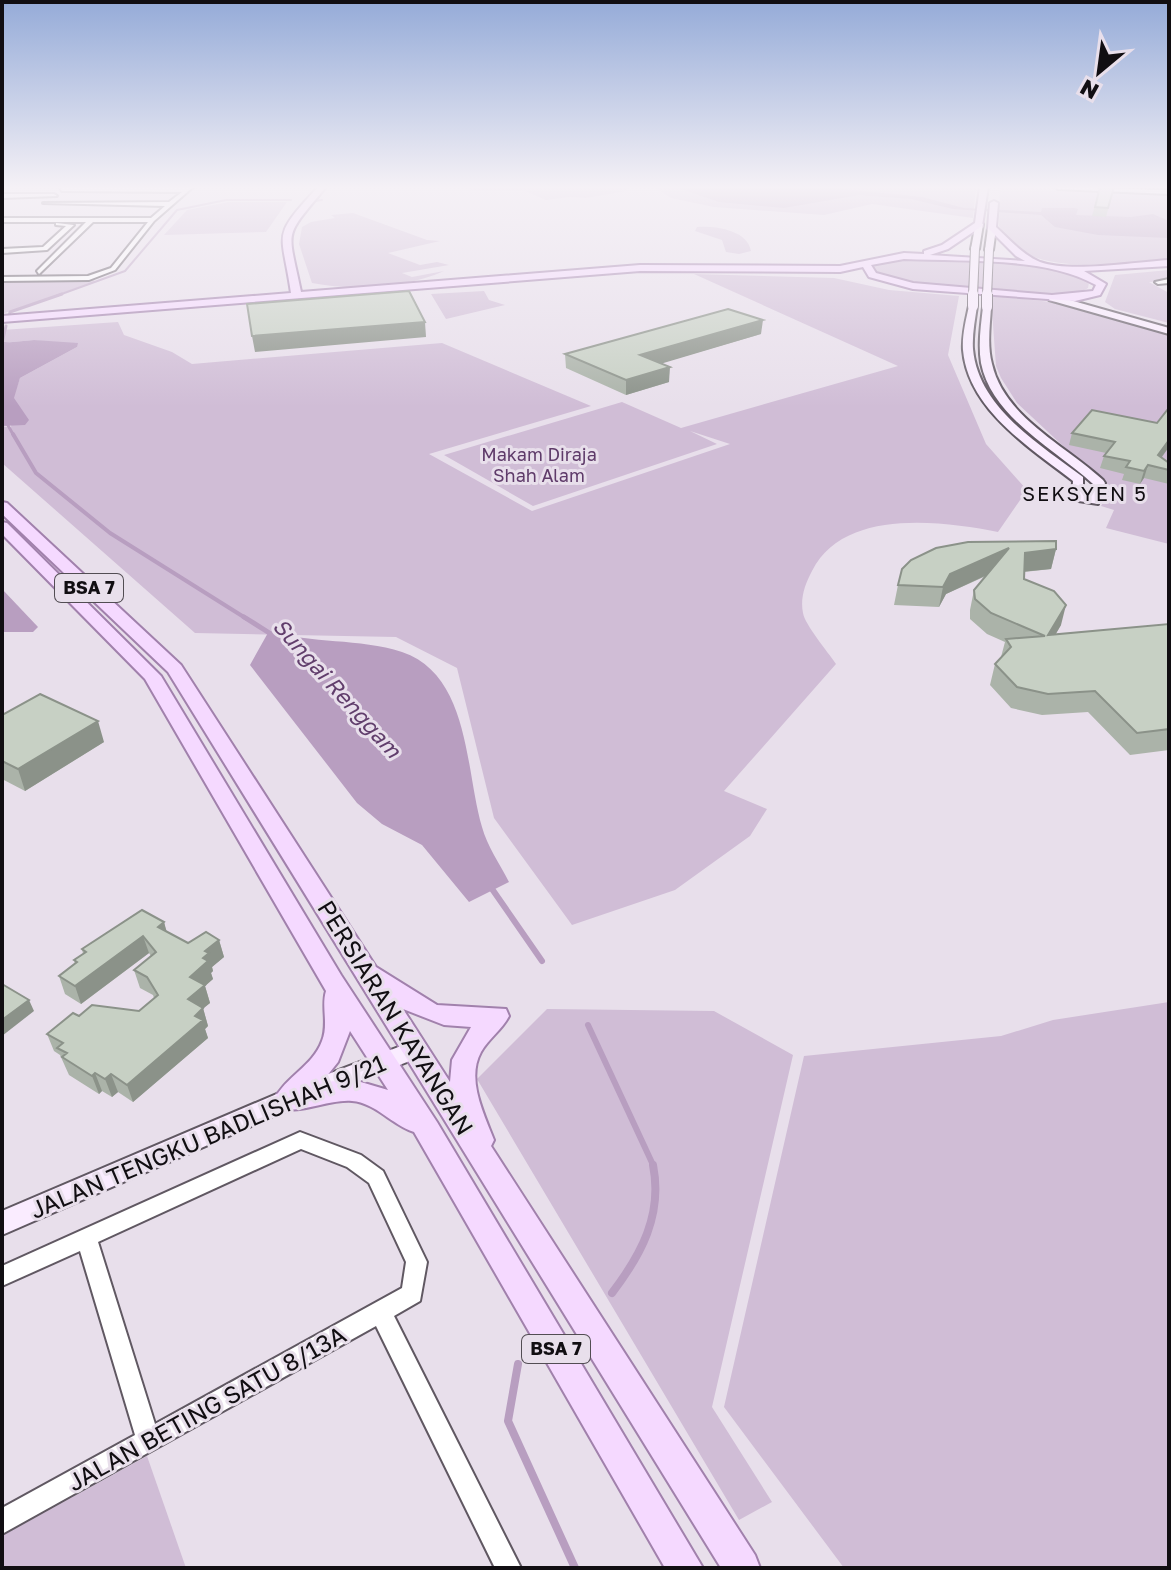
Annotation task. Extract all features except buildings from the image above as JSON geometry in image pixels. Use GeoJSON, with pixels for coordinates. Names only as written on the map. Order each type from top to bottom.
{"type":"FeatureCollection","features":[{"type":"Feature","properties":{"kind":"main road"},"geometry":{"type":"LineString","coordinates":[[280,260],[291,297]]}},
{"type":"Feature","properties":{"kind":"main road"},"geometry":{"type":"LineString","coordinates":[[238,303],[640,268],[840,269],[867,266],[881,260]]}},
{"type":"Feature","properties":{"kind":"main road"},"geometry":{"type":"LineString","coordinates":[[989,260],[1069,268],[1169,265]]}},
{"type":"Feature","properties":{"kind":"main road"},"geometry":{"type":"LineString","coordinates":[[1031,260],[1038,264]]}},
{"type":"Feature","properties":{"kind":"main road"},"geometry":{"type":"LineString","coordinates":[[1098,279],[1116,271],[1169,265]]}},
{"type":"Feature","properties":{"kind":"main road"},"geometry":{"type":"LineString","coordinates":[[867,266],[868,271],[882,280]]}},
{"type":"Feature","properties":{"kind":"main road"},"geometry":{"type":"LineString","coordinates":[[291,297],[302,299],[691,271],[833,273],[913,286],[1052,298],[1097,293],[1101,284],[1098,279],[1069,268]]}},
{"type":"Feature","properties":{"kind":"main road"},"geometry":{"type":"LineString","coordinates":[[238,303],[271,294],[289,285],[338,292]]}},
{"type":"Feature","properties":{"kind":"main road"},"geometry":{"type":"LineString","coordinates":[[2,321],[386,293]]}},
{"type":"Feature","properties":{"kind":"main road","name":"PERSIARAN KAYANGAN"},"geometry":{"type":"LineString","coordinates":[[2,506],[175,669],[742,1568]]}},
{"type":"Feature","properties":{"kind":"main road","name":"PERSIARAN KAYANGAN"},"geometry":{"type":"LineString","coordinates":[[2,526],[152,676],[332,981],[427,1130],[685,1568]]}},
{"type":"Feature","properties":{"kind":"main road"},"geometry":{"type":"LineString","coordinates":[[364,967],[426,1012],[461,1020],[497,1016],[474,1036],[463,1056],[464,1090],[493,1175]]}},
{"type":"Feature","properties":{"kind":"main road"},"geometry":{"type":"LineString","coordinates":[[287,1100],[324,1063],[337,1041],[340,1011],[332,981]]}},
{"type":"Feature","properties":{"kind":"main road"},"geometry":{"type":"LineString","coordinates":[[287,1100],[334,1090],[361,1089],[383,1098],[427,1130]]}},
{"type":"Feature","properties":{"kind":"street"},"geometry":{"type":"LineString","coordinates":[[39,272],[51,260]]}},
{"type":"Feature","properties":{"kind":"street"},"geometry":{"type":"LineString","coordinates":[[2,276],[89,278],[116,267],[121,260]]}},
{"type":"Feature","properties":{"kind":"street"},"geometry":{"type":"LineString","coordinates":[[975,260],[968,351],[972,371],[982,392],[1028,441],[1079,480],[1076,497],[1094,501],[1099,483],[1040,435],[996,386],[988,369],[985,351],[989,260]]}},
{"type":"Feature","properties":{"kind":"street"},"geometry":{"type":"LineString","coordinates":[[2,276],[108,271]]}},
{"type":"Feature","properties":{"kind":"street"},"geometry":{"type":"LineString","coordinates":[[1158,282],[1169,281]]}},
{"type":"Feature","properties":{"kind":"street"},"geometry":{"type":"LineString","coordinates":[[1097,293],[1104,306],[1169,329]]}},
{"type":"Feature","properties":{"kind":"street"},"geometry":{"type":"LineString","coordinates":[[1052,298],[1169,329]]}},
{"type":"Feature","properties":{"kind":"street","name":"JALAN TENGKU BADLISHAH 9/21"},"geometry":{"type":"LineString","coordinates":[[2,1223],[287,1100],[414,1050]]}},
{"type":"Feature","properties":{"kind":"street","name":"JALAN BETING SATU 8/13A"},"geometry":{"type":"LineString","coordinates":[[2,1522],[412,1294],[417,1262],[376,1177],[354,1161],[300,1140],[86,1237]]}},
{"type":"Feature","properties":{"kind":"street"},"geometry":{"type":"LineString","coordinates":[[2,1276],[86,1237],[149,1441]]}},
{"type":"Feature","properties":{"kind":"street"},"geometry":{"type":"LineString","coordinates":[[381,1313],[503,1566]]}},
{"type":"Feature","properties":{"kind":"green space"},"geometry":{"type":"Polygon","coordinates":[[[304,260],[407,260],[420,265],[437,262],[449,265],[402,273],[412,277],[444,271],[396,284],[345,287],[312,283],[304,260]]]}},
{"type":"Feature","properties":{"kind":"green space"},"geometry":{"type":"Polygon","coordinates":[[[886,260],[982,261],[1054,269],[1089,282],[1088,288],[1056,295],[978,293],[911,285],[874,273],[872,268],[886,260]]]}},
{"type":"Feature","properties":{"kind":"green space"},"geometry":{"type":"Polygon","coordinates":[[[1045,260],[1169,260],[1115,265],[1045,260]]]}},
{"type":"Feature","properties":{"kind":"green space"},"geometry":{"type":"Polygon","coordinates":[[[1169,270],[1169,281],[1149,282],[1169,293],[1169,323],[1115,309],[1105,302],[1115,275],[1169,270]]]}},
{"type":"Feature","properties":{"kind":"green space","name":"Makam Diraja Shah Alam"},"geometry":{"type":"Polygon","coordinates":[[[694,274],[834,278],[889,290],[959,296],[948,355],[986,444],[1027,490],[998,532],[949,525],[896,524],[870,528],[847,537],[827,551],[807,581],[802,607],[808,624],[836,664],[724,791],[767,809],[750,836],[675,890],[572,925],[494,818],[457,668],[396,637],[195,633],[2,463],[2,426],[11,428],[13,398],[20,378],[77,347],[34,340],[2,343],[2,330],[118,322],[124,335],[172,352],[192,364],[442,343],[591,406],[429,454],[532,511],[730,444],[690,431],[717,444],[533,506],[444,455],[622,402],[681,428],[898,366],[694,274]]]}},
{"type":"Feature","properties":{"kind":"green space"},"geometry":{"type":"Polygon","coordinates":[[[95,278],[94,282],[2,314],[2,279],[95,278]]]}},
{"type":"Feature","properties":{"kind":"green space"},"geometry":{"type":"Polygon","coordinates":[[[484,291],[489,300],[505,305],[446,319],[431,294],[484,291]]]}},
{"type":"Feature","properties":{"kind":"green space"},"geometry":{"type":"Polygon","coordinates":[[[991,297],[1069,304],[1169,333],[1169,544],[1106,528],[1114,510],[1101,506],[1108,494],[1107,487],[1017,403],[996,366],[991,297]]]}},
{"type":"Feature","properties":{"kind":"green space"},"geometry":{"type":"Polygon","coordinates":[[[1169,1002],[1169,1568],[844,1568],[724,1407],[804,1056],[1001,1036],[1053,1020],[1169,1002]]]}},
{"type":"Feature","properties":{"kind":"green space"},"geometry":{"type":"Polygon","coordinates":[[[547,1009],[714,1011],[793,1055],[712,1407],[772,1502],[739,1520],[477,1079],[547,1009]]]}},
{"type":"Feature","properties":{"kind":"green space"},"geometry":{"type":"Polygon","coordinates":[[[147,1456],[186,1568],[2,1568],[2,1536],[147,1456]]]}},
{"type":"Feature","properties":{"kind":"water"},"geometry":{"type":"Polygon","coordinates":[[[34,340],[78,343],[77,347],[20,378],[14,398],[29,420],[25,425],[2,426],[2,343],[34,340]]]}},
{"type":"Feature","properties":{"kind":"water"},"geometry":{"type":"Polygon","coordinates":[[[2,589],[38,627],[33,632],[2,632],[2,589]]]}},
{"type":"Feature","properties":{"kind":"water"},"geometry":{"type":"Polygon","coordinates":[[[269,631],[402,652],[424,664],[441,681],[453,702],[461,726],[484,834],[509,882],[469,902],[422,845],[382,824],[357,803],[250,665],[269,631]]]}},
{"type":"Feature","properties":{"kind":"waterway","name":"Sungai Renggam"},"geometry":{"type":"LineString","coordinates":[[56,296],[125,271],[134,260]]}},
{"type":"Feature","properties":{"kind":"waterway","name":"Sungai Renggam"},"geometry":{"type":"LineString","coordinates":[[9,317],[10,312],[62,294]]}},
{"type":"Feature","properties":{"kind":"waterway","name":"Sungai Renggam"},"geometry":{"type":"LineString","coordinates":[[6,326],[2,343],[8,344]]}},
{"type":"Feature","properties":{"kind":"waterway","name":"Sungai Renggam"},"geometry":{"type":"LineString","coordinates":[[2,415],[14,436]]}},
{"type":"Feature","properties":{"kind":"waterway","name":"Sungai Renggam"},"geometry":{"type":"LineString","coordinates":[[13,434],[36,473],[110,533],[247,619]]}},
{"type":"Feature","properties":{"kind":"waterway","name":"Sungai Renggam"},"geometry":{"type":"LineString","coordinates":[[244,617],[271,634]]}},
{"type":"Feature","properties":{"kind":"waterway","name":"Sungai Renggam"},"geometry":{"type":"LineString","coordinates":[[490,886],[542,961]]}},
{"type":"Feature","properties":{"kind":"waterway","name":"Sungai Renggam"},"geometry":{"type":"LineString","coordinates":[[588,1025],[654,1167]]}},
{"type":"Feature","properties":{"kind":"waterway","name":"Sungai Renggam"},"geometry":{"type":"LineString","coordinates":[[612,1293],[632,1264],[647,1234],[655,1201],[653,1165]]}},
{"type":"Feature","properties":{"kind":"waterway","name":"Sungai Renggam"},"geometry":{"type":"LineString","coordinates":[[518,1364],[508,1421],[575,1568]]}},
{"type":"Feature","properties":{"kind":"district","name":"SEKSYEN 5"},"geometry":{"type":"Point","coordinates":[1085,494]}}]}
